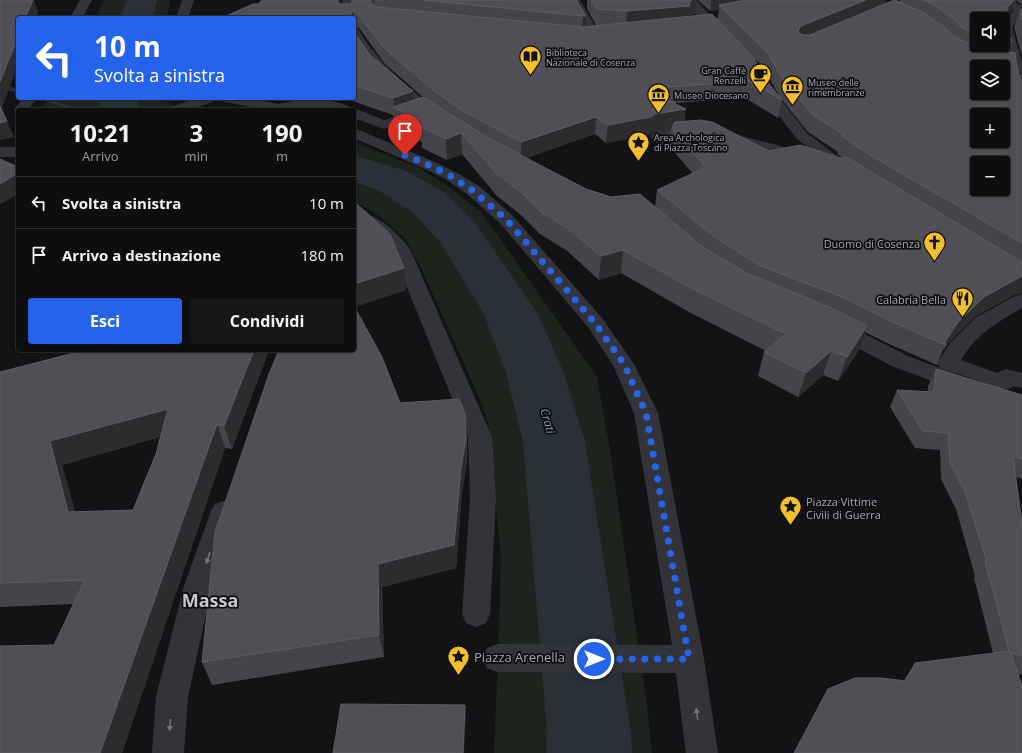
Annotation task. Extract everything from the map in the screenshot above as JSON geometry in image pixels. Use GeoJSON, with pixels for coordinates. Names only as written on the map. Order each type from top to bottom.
{"type":"FeatureCollection","features":[{"type":"Feature","properties":{"kind":"street"},"geometry":{"type":"LineString","coordinates":[[77,16],[86,0]]}},
{"type":"Feature","properties":{"kind":"street"},"geometry":{"type":"LineString","coordinates":[[183,16],[188,0]]}},
{"type":"Feature","properties":{"kind":"street"},"geometry":{"type":"LineString","coordinates":[[347,16],[348,0]]}},
{"type":"Feature","properties":{"kind":"street"},"geometry":{"type":"LineString","coordinates":[[690,0],[705,20],[732,45]]}},
{"type":"Feature","properties":{"kind":"street"},"geometry":{"type":"LineString","coordinates":[[575,2],[592,4]]}},
{"type":"Feature","properties":{"kind":"street"},"geometry":{"type":"LineString","coordinates":[[575,2],[591,29],[626,32],[582,37]]}},
{"type":"Feature","properties":{"kind":"street"},"geometry":{"type":"LineString","coordinates":[[1011,2],[1022,11]]}},
{"type":"Feature","properties":{"kind":"street"},"geometry":{"type":"LineString","coordinates":[[1011,2],[1020,10],[1006,27],[1008,42],[1021,86]]}},
{"type":"Feature","properties":{"kind":"street"},"geometry":{"type":"LineString","coordinates":[[356,35],[379,68],[427,110],[450,127]]}},
{"type":"Feature","properties":{"kind":"street"},"geometry":{"type":"LineString","coordinates":[[1010,64],[1016,65]]}},
{"type":"Feature","properties":{"kind":"street"},"geometry":{"type":"LineString","coordinates":[[664,141],[658,136],[698,131],[769,147],[810,160],[859,179],[802,136],[772,98],[758,72]]}},
{"type":"Feature","properties":{"kind":"street"},"geometry":{"type":"LineString","coordinates":[[182,108],[204,100]]}},
{"type":"Feature","properties":{"kind":"street"},"geometry":{"type":"LineString","coordinates":[[237,100],[279,108]]}},
{"type":"Feature","properties":{"kind":"street"},"geometry":{"type":"LineString","coordinates":[[287,108],[308,102],[328,104],[339,108]]}},
{"type":"Feature","properties":{"kind":"street"},"geometry":{"type":"LineString","coordinates":[[356,115],[384,125],[427,110]]}},
{"type":"Feature","properties":{"kind":"street"},"geometry":{"type":"LineString","coordinates":[[356,134],[451,176],[472,190],[506,219],[595,323],[624,364],[646,413],[689,659],[702,753]]}},
{"type":"Feature","properties":{"kind":"street"},"geometry":{"type":"LineString","coordinates":[[0,152],[16,152]]}},
{"type":"Feature","properties":{"kind":"street"},"geometry":{"type":"LineString","coordinates":[[356,216],[362,216],[370,221],[389,237],[402,251],[480,437],[483,499],[476,614]]}},
{"type":"Feature","properties":{"kind":"street"},"geometry":{"type":"LineString","coordinates":[[1018,390],[1006,376],[1004,383],[948,363],[957,348],[982,323],[1022,300]]}},
{"type":"Feature","properties":{"kind":"street"},"geometry":{"type":"LineString","coordinates":[[817,320],[900,361],[954,382],[1018,390]]}},
{"type":"Feature","properties":{"kind":"street"},"geometry":{"type":"LineString","coordinates":[[168,753],[172,697],[198,586],[231,492]]}},
{"type":"Feature","properties":{"kind":"street"},"geometry":{"type":"LineString","coordinates":[[498,658],[689,659]]}},
{"type":"Feature","properties":{"kind":"shaded area"},"geometry":{"type":"Polygon","coordinates":[[[104,0],[170,0],[167,16],[97,16],[104,0]]]}},
{"type":"Feature","properties":{"kind":"shaded area"},"geometry":{"type":"Polygon","coordinates":[[[47,100],[165,100],[177,108],[44,108],[42,107],[47,100]]]}},
{"type":"Feature","properties":{"kind":"shaded area"},"geometry":{"type":"Polygon","coordinates":[[[356,143],[420,168],[452,189],[482,213],[597,377],[611,456],[648,712],[652,753],[494,753],[501,557],[488,424],[478,395],[422,270],[405,238],[374,212],[356,202],[356,143]]]}},
{"type":"Feature","properties":{"kind":"building"},"geometry":{"type":"Polygon","coordinates":[[[0,0],[33,0],[26,16],[16,16],[16,42],[0,82],[0,0]]]}},
{"type":"Feature","properties":{"kind":"building"},"geometry":{"type":"Polygon","coordinates":[[[338,0],[338,4],[352,4],[352,0],[372,0],[370,2],[377,7],[583,27],[712,14],[754,58],[767,82],[782,100],[748,81],[645,89],[686,109],[655,114],[651,117],[608,125],[596,117],[521,142],[461,110],[432,89],[384,48],[357,13],[353,11],[351,16],[226,16],[253,4],[258,4],[261,1],[338,0]]]}},
{"type":"Feature","properties":{"kind":"building"},"geometry":{"type":"Polygon","coordinates":[[[423,0],[576,0],[586,16],[583,16],[423,0]]]}},
{"type":"Feature","properties":{"kind":"building"},"geometry":{"type":"Polygon","coordinates":[[[591,0],[691,0],[689,4],[690,6],[627,11],[597,9],[591,0]]]}},
{"type":"Feature","properties":{"kind":"building"},"geometry":{"type":"Polygon","coordinates":[[[746,0],[866,0],[801,26],[798,31],[802,35],[810,35],[895,0],[924,13],[944,27],[953,36],[970,44],[970,52],[1015,53],[1017,67],[1022,80],[1022,243],[868,154],[842,136],[844,135],[812,114],[783,79],[767,52],[719,5],[746,0]]]}},
{"type":"Feature","properties":{"kind":"building"},"geometry":{"type":"Polygon","coordinates":[[[923,0],[1014,0],[1007,8],[1007,12],[970,12],[970,32],[962,28],[954,19],[934,5],[923,0]]]}},
{"type":"Feature","properties":{"kind":"building"},"geometry":{"type":"Polygon","coordinates":[[[1022,9],[1022,20],[1020,12],[1022,9]]]}},
{"type":"Feature","properties":{"kind":"building"},"geometry":{"type":"Polygon","coordinates":[[[356,35],[371,56],[413,91],[393,98],[356,86],[356,35]]]}},
{"type":"Feature","properties":{"kind":"building"},"geometry":{"type":"Polygon","coordinates":[[[423,97],[488,138],[586,189],[611,197],[640,194],[701,246],[746,273],[831,308],[867,326],[847,357],[831,351],[806,373],[764,352],[786,334],[693,289],[623,250],[601,256],[567,228],[541,212],[522,193],[497,174],[461,133],[446,139],[421,127],[423,122],[393,107],[423,97]]]}},
{"type":"Feature","properties":{"kind":"building"},"geometry":{"type":"Polygon","coordinates":[[[0,106],[7,121],[0,123],[0,106]]]}},
{"type":"Feature","properties":{"kind":"building"},"geometry":{"type":"Polygon","coordinates":[[[701,120],[712,122],[769,151],[800,145],[841,158],[846,157],[1022,262],[1022,276],[984,297],[958,322],[945,342],[946,345],[895,323],[845,298],[761,266],[717,239],[657,190],[706,167],[672,127],[675,122],[701,120]]]}},
{"type":"Feature","properties":{"kind":"building"},"geometry":{"type":"Polygon","coordinates":[[[0,159],[16,166],[16,174],[0,184],[0,159]]]}},
{"type":"Feature","properties":{"kind":"building"},"geometry":{"type":"Polygon","coordinates":[[[356,203],[390,234],[404,268],[356,283],[356,203]]]}},
{"type":"Feature","properties":{"kind":"building"},"geometry":{"type":"Polygon","coordinates":[[[356,310],[382,357],[400,403],[459,399],[465,414],[466,438],[461,469],[454,545],[378,564],[379,635],[202,662],[215,532],[269,374],[278,352],[356,352],[356,310]]]}},
{"type":"Feature","properties":{"kind":"building"},"geometry":{"type":"Polygon","coordinates":[[[78,352],[253,352],[224,426],[217,424],[100,753],[0,753],[0,646],[54,645],[85,580],[0,583],[0,372],[78,352]],[[168,409],[50,441],[68,512],[133,510],[156,454],[168,409]]]}},
{"type":"Feature","properties":{"kind":"building"},"geometry":{"type":"Polygon","coordinates":[[[936,369],[1022,395],[1022,459],[1013,456],[1022,524],[1022,656],[1009,651],[985,561],[987,562],[965,492],[950,462],[948,433],[923,431],[897,390],[934,392],[936,369]]]}},
{"type":"Feature","properties":{"kind":"building"},"geometry":{"type":"Polygon","coordinates":[[[1010,651],[1022,686],[1022,753],[794,753],[828,689],[855,678],[882,678],[906,681],[915,663],[1010,651]]]}},
{"type":"Feature","properties":{"kind":"building"},"geometry":{"type":"Polygon","coordinates":[[[341,704],[465,705],[463,753],[333,753],[341,704]]]}},
{"type":"Feature","properties":{"kind":"waterway","name":"Crati"},"geometry":{"type":"LineString","coordinates":[[137,16],[142,0]]}},
{"type":"Feature","properties":{"kind":"waterway"},"geometry":{"type":"LineString","coordinates":[[0,86],[16,90]]}},
{"type":"Feature","properties":{"kind":"waterway"},"geometry":{"type":"LineString","coordinates":[[46,100],[72,108]]}},
{"type":"Feature","properties":{"kind":"waterway","name":"Crati"},"geometry":{"type":"LineString","coordinates":[[117,100],[121,108]]}},
{"type":"Feature","properties":{"kind":"waterway","name":"Crati"},"geometry":{"type":"LineString","coordinates":[[356,169],[391,180],[428,202],[459,234],[511,314],[535,373],[554,442],[589,732],[589,753]]}},
{"type":"Feature","properties":{"kind":"place","name":"Biblioteca Nazionale di Cosenza"},"geometry":{"type":"Point","coordinates":[530,76]}},
{"type":"Feature","properties":{"kind":"place","name":"Gran Caffè Renzelli"},"geometry":{"type":"Point","coordinates":[761,94]}},
{"type":"Feature","properties":{"kind":"place","name":"Museo delle rimembranze"},"geometry":{"type":"Point","coordinates":[793,106]}},
{"type":"Feature","properties":{"kind":"place","name":"Museo Diocesano"},"geometry":{"type":"Point","coordinates":[659,114]}},
{"type":"Feature","properties":{"kind":"place","name":"Area Archologica di Piazza Toscano"},"geometry":{"type":"Point","coordinates":[638,162]}},
{"type":"Feature","properties":{"kind":"place","name":"Duomo di Cosenza"},"geometry":{"type":"Point","coordinates":[935,262]}},
{"type":"Feature","properties":{"kind":"place","name":"Calabria Bella"},"geometry":{"type":"Point","coordinates":[962,318]}},
{"type":"Feature","properties":{"kind":"place","name":"Piazza Vittime Civili di Guerra"},"geometry":{"type":"Point","coordinates":[790,526]}},
{"type":"Feature","properties":{"kind":"place","name":"Piazza Arenella"},"geometry":{"type":"Point","coordinates":[459,676]}},
{"type":"Feature","properties":{"kind":"district","name":"Massa"},"geometry":{"type":"Point","coordinates":[210,600]}},
{"type":"Feature","properties":{"kind":"route"},"geometry":{"type":"LineString","coordinates":[[405,155],[451,176],[472,190],[506,219],[595,323],[624,364],[646,413],[689,659],[594,659]]}}]}
